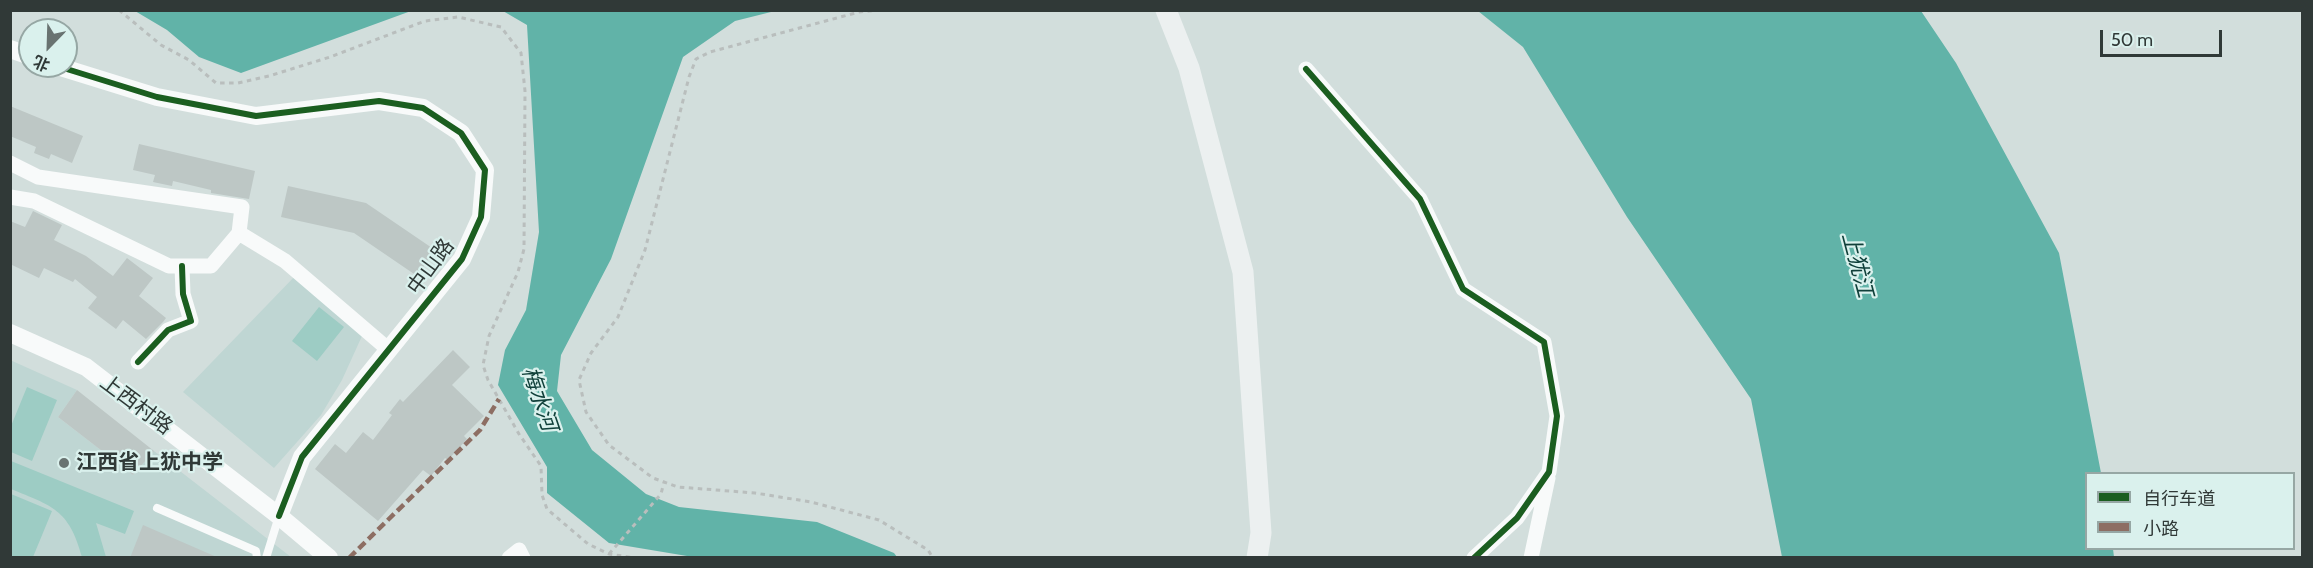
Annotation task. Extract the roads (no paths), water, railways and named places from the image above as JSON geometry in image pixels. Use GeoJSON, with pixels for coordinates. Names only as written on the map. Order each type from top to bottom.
{"type":"FeatureCollection","features":[{"type":"Feature","properties":{"kind":"main road"},"geometry":{"type":"LineString","coordinates":[[1166,10],[1189,68],[1243,272],[1261,533],[1257,558]]}},
{"type":"Feature","properties":{"kind":"street"},"geometry":{"type":"LineString","coordinates":[[1306,69],[1420,200],[1463,289],[1544,342],[1557,416],[1549,472],[1531,558]]}},
{"type":"Feature","properties":{"kind":"street","name":"中山路"},"geometry":{"type":"LineString","coordinates":[[78,73],[157,97],[256,116],[379,101],[423,108],[460,133],[485,170],[481,217],[462,259],[302,458],[279,516]]}},
{"type":"Feature","properties":{"kind":"street"},"geometry":{"type":"LineString","coordinates":[[10,163],[38,177],[242,207],[239,233],[211,266],[169,266],[34,201],[10,197]]}},
{"type":"Feature","properties":{"kind":"street"},"geometry":{"type":"LineString","coordinates":[[239,233],[285,261],[389,350]]}},
{"type":"Feature","properties":{"kind":"street"},"geometry":{"type":"LineString","coordinates":[[138,362],[168,330],[191,321],[183,294],[182,266]]}},
{"type":"Feature","properties":{"kind":"street","name":"上西村路"},"geometry":{"type":"LineString","coordinates":[[10,333],[86,367],[279,516],[329,558]]}},
{"type":"Feature","properties":{"kind":"street"},"geometry":{"type":"LineString","coordinates":[[1474,558],[1517,518],[1549,472]]}},
{"type":"Feature","properties":{"kind":"street"},"geometry":{"type":"LineString","coordinates":[[509,558],[519,550],[523,558]]}},
{"type":"Feature","properties":{"kind":"lane"},"geometry":{"type":"LineString","coordinates":[[157,508],[256,551],[256,558]]}},
{"type":"Feature","properties":{"kind":"lane"},"geometry":{"type":"LineString","coordinates":[[266,558],[279,516]]}},
{"type":"Feature","properties":{"kind":"water"},"geometry":{"type":"Polygon","coordinates":[[[135,11],[411,11],[241,73],[199,57],[167,30],[135,11]]]}},
{"type":"Feature","properties":{"kind":"water","name":"梅水河"},"geometry":{"type":"Polygon","coordinates":[[[503,11],[775,11],[735,21],[683,57],[611,259],[561,355],[557,391],[592,450],[646,494],[679,507],[817,522],[894,553],[897,557],[693,557],[609,543],[547,493],[547,467],[498,385],[505,350],[526,310],[539,232],[527,25],[503,11]]]}},
{"type":"Feature","properties":{"kind":"water","name":"上犹江"},"geometry":{"type":"Polygon","coordinates":[[[1478,11],[1921,11],[1956,63],[2059,253],[2101,472],[2085,472],[2085,550],[2113,550],[2114,557],[1782,557],[1751,399],[1627,217],[1523,47],[1478,11]]]}},
{"type":"Feature","properties":{"kind":"place","name":"江西省上犹中学"},"geometry":{"type":"Point","coordinates":[64,463]}}]}
